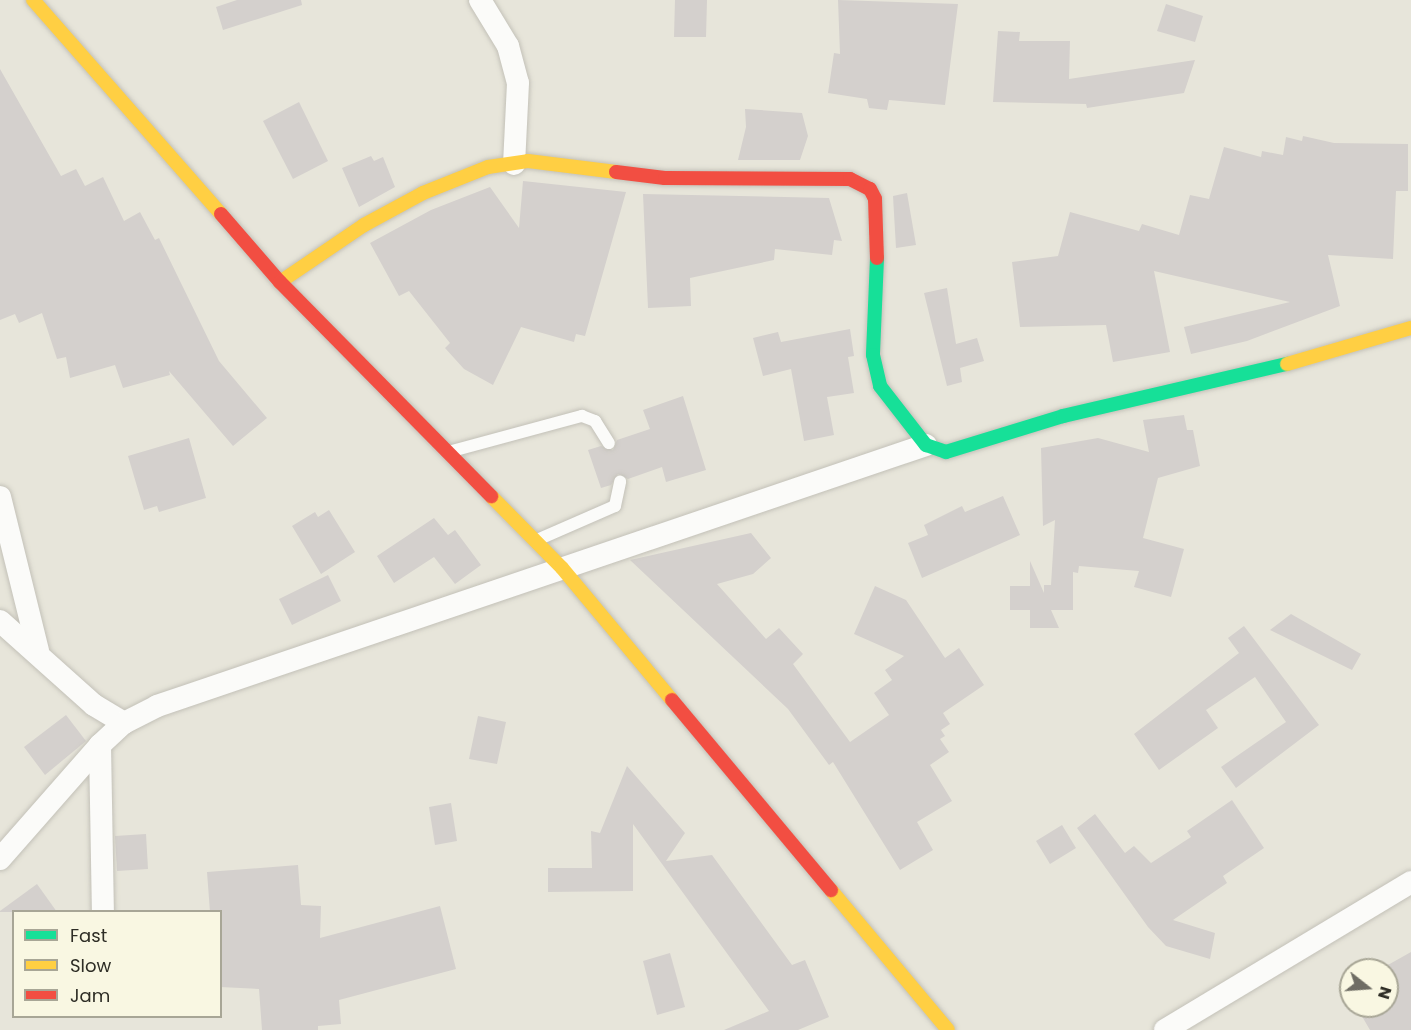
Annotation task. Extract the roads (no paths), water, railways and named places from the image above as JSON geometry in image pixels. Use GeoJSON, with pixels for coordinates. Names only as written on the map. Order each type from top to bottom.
{"type":"FeatureCollection","features":[{"type":"Feature","properties":{"kind":"street"},"geometry":{"type":"LineString","coordinates":[[33,0],[280,282],[562,568],[948,1030]]}},
{"type":"Feature","properties":{"kind":"street"},"geometry":{"type":"LineString","coordinates":[[480,0],[508,46],[518,83],[514,164]]}},
{"type":"Feature","properties":{"kind":"street"},"geometry":{"type":"LineString","coordinates":[[280,282],[364,225],[423,194],[488,167],[550,162],[701,180],[837,178],[866,186],[875,198],[873,355],[880,386],[926,445],[946,452],[1063,416],[1305,360],[1411,328]]}},
{"type":"Feature","properties":{"kind":"street"},"geometry":{"type":"LineString","coordinates":[[0,859],[100,745],[124,723],[158,706],[926,445]]}},
{"type":"Feature","properties":{"kind":"street"},"geometry":{"type":"LineString","coordinates":[[0,497],[38,651]]}},
{"type":"Feature","properties":{"kind":"street"},"geometry":{"type":"LineString","coordinates":[[0,621],[38,651],[94,705],[124,723]]}},
{"type":"Feature","properties":{"kind":"street"},"geometry":{"type":"LineString","coordinates":[[100,745],[103,910]]}},
{"type":"Feature","properties":{"kind":"street"},"geometry":{"type":"LineString","coordinates":[[1165,1030],[1190,1023],[1411,882]]}},
{"type":"Feature","properties":{"kind":"lane"},"geometry":{"type":"LineString","coordinates":[[448,452],[582,416],[595,421],[609,443]]}},
{"type":"Feature","properties":{"kind":"lane"},"geometry":{"type":"LineString","coordinates":[[535,540],[615,506],[620,482]]}}]}
